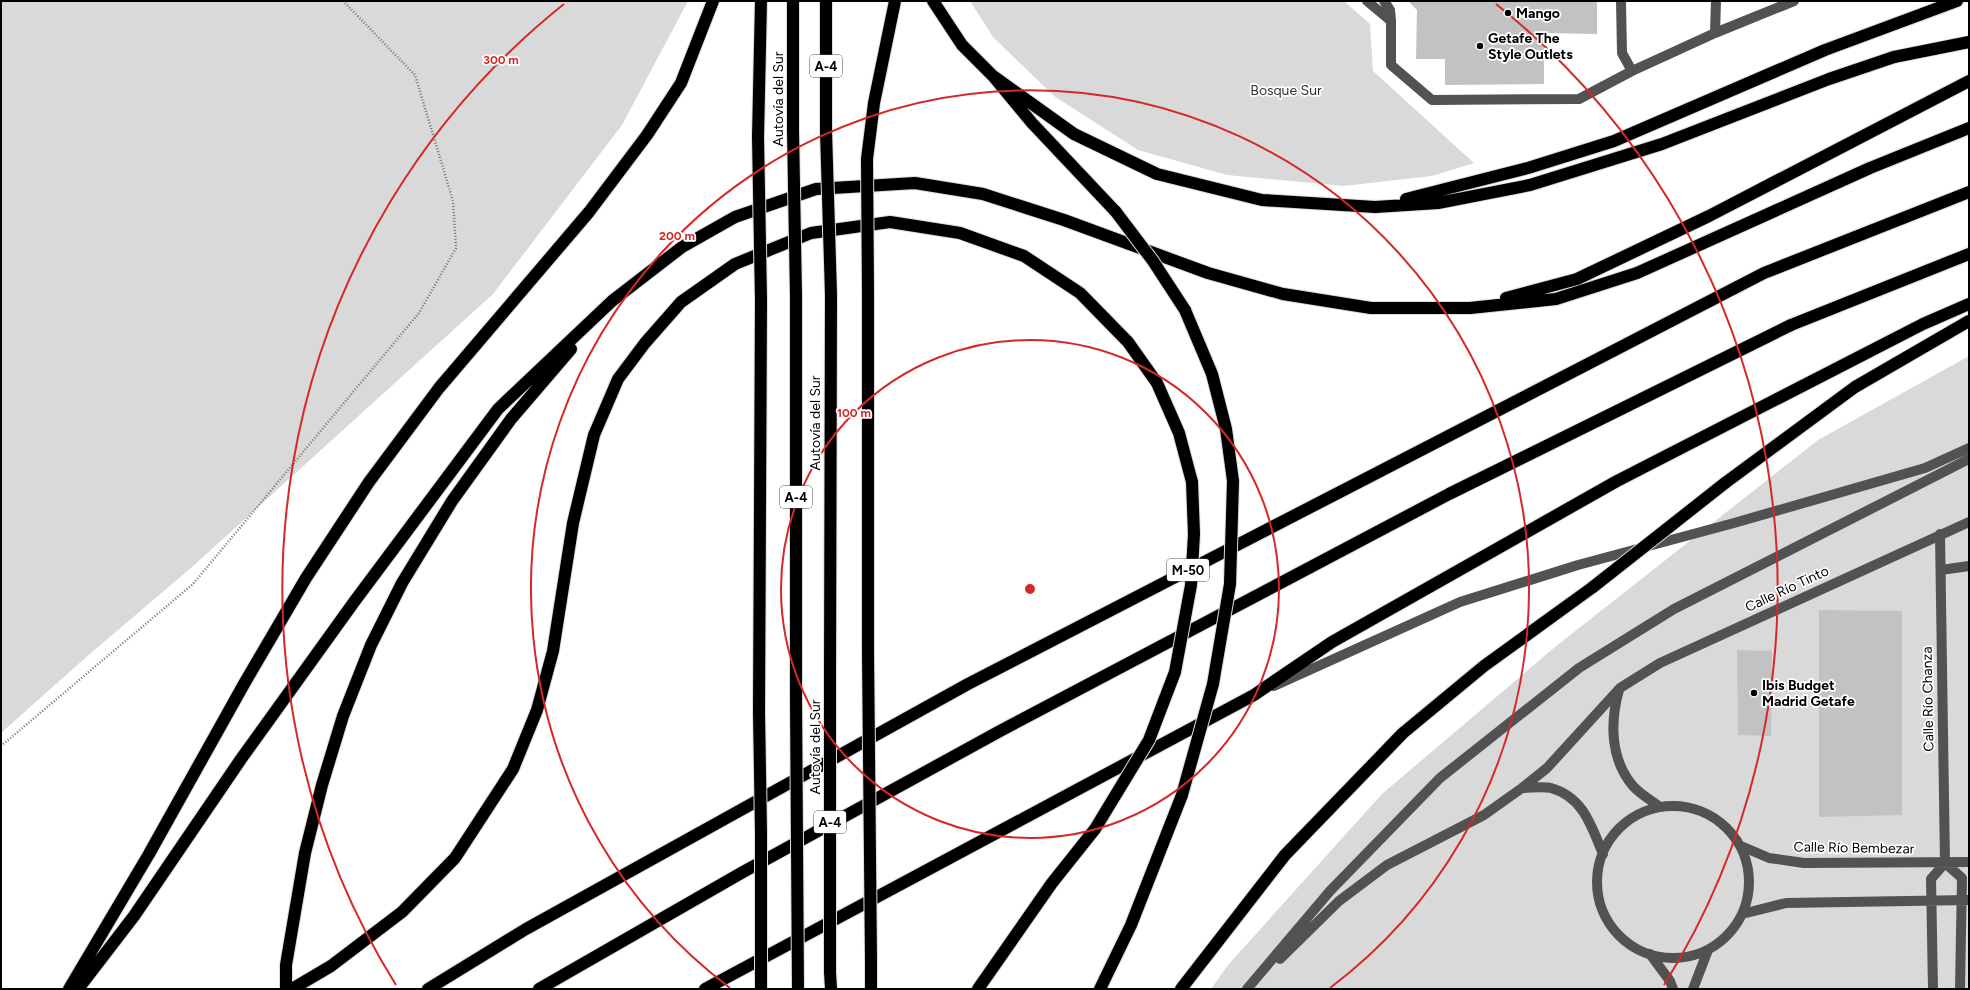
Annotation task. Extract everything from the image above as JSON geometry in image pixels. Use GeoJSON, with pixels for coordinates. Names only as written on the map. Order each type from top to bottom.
{"type":"FeatureCollection","features":[{"type":"Feature","properties":{"kind":"highway"},"geometry":{"type":"LineString","coordinates":[[69,989],[149,854],[251,670],[306,578],[369,482],[439,388],[589,212],[648,135],[681,83],[713,1]]}},
{"type":"Feature","properties":{"kind":"highway"},"geometry":{"type":"LineString","coordinates":[[760,989],[759,712],[761,300],[758,137],[761,1]]}},
{"type":"Feature","properties":{"kind":"highway","name":"Autovía del Sur"},"geometry":{"type":"LineString","coordinates":[[793,1],[793,130],[796,296],[798,989]]}},
{"type":"Feature","properties":{"kind":"highway","name":"Autovía del Sur"},"geometry":{"type":"LineString","coordinates":[[826,1],[826,131],[831,295],[831,989]]}},
{"type":"Feature","properties":{"kind":"highway"},"geometry":{"type":"LineString","coordinates":[[871,989],[868,652],[867,159],[874,103],[895,1]]}},
{"type":"Feature","properties":{"kind":"highway"},"geometry":{"type":"LineString","coordinates":[[933,1],[962,45],[993,76],[1032,123],[1116,212],[1153,261],[1185,310],[1212,374],[1226,430],[1233,481],[1230,584],[1213,684],[1182,795],[1131,925],[1100,989]]}},
{"type":"Feature","properties":{"kind":"highway"},"geometry":{"type":"LineString","coordinates":[[1375,207],[1528,168],[1614,141],[1825,50],[1957,1]]}},
{"type":"Feature","properties":{"kind":"highway"},"geometry":{"type":"LineString","coordinates":[[993,76],[1074,134],[1156,174],[1262,200],[1375,207],[1438,203],[1530,185],[1662,144],[1829,79],[1894,57],[1969,42]]}},
{"type":"Feature","properties":{"kind":"highway"},"geometry":{"type":"LineString","coordinates":[[1470,308],[1577,279],[1709,216],[1969,81]]}},
{"type":"Feature","properties":{"kind":"highway"},"geometry":{"type":"LineString","coordinates":[[78,989],[134,916],[241,759],[354,602],[498,409],[612,301],[682,247],[734,217],[816,189],[915,183],[983,194],[1064,220],[1208,273],[1283,294],[1371,308],[1470,308],[1556,299],[1637,273],[1870,168],[1969,128]]}},
{"type":"Feature","properties":{"kind":"highway","name":"M-50"},"geometry":{"type":"LineString","coordinates":[[428,989],[526,929],[968,684],[1764,274],[1969,192]]}},
{"type":"Feature","properties":{"kind":"highway"},"geometry":{"type":"LineString","coordinates":[[292,989],[331,966],[402,912],[455,858],[513,769],[537,710],[552,651],[573,523],[594,435],[618,379],[645,343],[681,302],[735,264],[812,233],[890,222],[960,233],[1024,256],[1080,293],[1128,342],[1157,383],[1179,433],[1192,482],[1194,534],[1191,585],[1175,672],[1148,740],[1095,829],[1052,883],[978,989]]}},
{"type":"Feature","properties":{"kind":"highway"},"geometry":{"type":"LineString","coordinates":[[539,989],[744,872],[993,734],[1449,494],[1791,326],[1969,254]]}},
{"type":"Feature","properties":{"kind":"highway"},"geometry":{"type":"LineString","coordinates":[[286,989],[286,965],[305,853],[322,785],[343,716],[371,644],[402,583],[452,501],[511,419],[612,301]]}},
{"type":"Feature","properties":{"kind":"highway"},"geometry":{"type":"LineString","coordinates":[[701,989],[1254,695],[1332,642],[1617,481],[1923,324],[1969,304]]}},
{"type":"Feature","properties":{"kind":"highway"},"geometry":{"type":"LineString","coordinates":[[1181,989],[1285,855],[1403,733],[1484,666],[1593,587],[1725,483],[1855,387],[1969,321]]}},
{"type":"Feature","properties":{"kind":"highway"},"geometry":{"type":"LineString","coordinates":[[705,989],[736,971]]}},
{"type":"Feature","properties":{"kind":"street"},"geometry":{"type":"LineString","coordinates":[[1367,1],[1391,22]]}},
{"type":"Feature","properties":{"kind":"street"},"geometry":{"type":"LineString","coordinates":[[1384,1],[1390,10],[1391,65],[1432,100],[1579,99],[1632,71],[1715,33],[1794,1]]}},
{"type":"Feature","properties":{"kind":"street"},"geometry":{"type":"LineString","coordinates":[[1621,1],[1622,53],[1632,71]]}},
{"type":"Feature","properties":{"kind":"street"},"geometry":{"type":"LineString","coordinates":[[1715,33],[1716,1]]}},
{"type":"Feature","properties":{"kind":"street"},"geometry":{"type":"LineString","coordinates":[[1254,695],[1460,602],[1578,565],[1734,523],[1925,468],[1969,448]]}},
{"type":"Feature","properties":{"kind":"street"},"geometry":{"type":"LineString","coordinates":[[1247,989],[1330,892],[1440,778],[1579,668],[1674,609],[1969,459]]}},
{"type":"Feature","properties":{"kind":"street","name":"Calle Río Tinto"},"geometry":{"type":"LineString","coordinates":[[1251,989],[1339,901],[1387,865],[1484,816],[1547,768],[1620,688],[1660,663],[1969,522]]}},
{"type":"Feature","properties":{"kind":"street","name":"Calle Río Chanza"},"geometry":{"type":"LineString","coordinates":[[1940,534],[1945,863]]}},
{"type":"Feature","properties":{"kind":"street"},"geometry":{"type":"LineString","coordinates":[[1941,570],[1969,566]]}},
{"type":"Feature","properties":{"kind":"street"},"geometry":{"type":"LineString","coordinates":[[1620,688],[1614,710],[1613,735],[1618,762],[1634,786],[1660,807]]}},
{"type":"Feature","properties":{"kind":"street"},"geometry":{"type":"LineString","coordinates":[[1522,788],[1550,788],[1573,798],[1589,820],[1603,854]]}},
{"type":"Feature","properties":{"kind":"street"},"geometry":{"type":"LineString","coordinates":[[1683,806],[1708,814],[1727,828],[1741,846],[1748,867],[1749,883],[1749,891],[1742,914],[1728,935],[1708,950],[1688,956],[1668,958],[1650,954],[1631,945],[1616,931],[1604,914],[1598,894],[1598,872],[1603,854],[1612,837],[1626,822],[1641,813],[1660,807],[1683,806]]}},
{"type":"Feature","properties":{"kind":"street","name":"Calle Río Bembezar"},"geometry":{"type":"LineString","coordinates":[[1741,846],[1769,858],[1804,864],[1969,862]]}},
{"type":"Feature","properties":{"kind":"street"},"geometry":{"type":"LineString","coordinates":[[1933,989],[1931,879],[1945,863],[1962,878],[1965,900],[1960,989]]}},
{"type":"Feature","properties":{"kind":"street"},"geometry":{"type":"LineString","coordinates":[[1742,914],[1786,903],[1965,900]]}},
{"type":"Feature","properties":{"kind":"street"},"geometry":{"type":"LineString","coordinates":[[1693,989],[1708,950]]}},
{"type":"Feature","properties":{"kind":"street"},"geometry":{"type":"LineString","coordinates":[[1650,954],[1670,980],[1673,989]]}},
{"type":"Feature","properties":{"kind":"path"},"geometry":{"type":"LineString","coordinates":[[1,746],[193,584],[419,313],[456,248],[453,201],[415,75],[343,1]]}},
{"type":"Feature","properties":{"kind":"green space"},"geometry":{"type":"Polygon","coordinates":[[[1,1],[688,1],[622,125],[493,294],[192,567],[84,659],[1,733],[1,1]]]}},
{"type":"Feature","properties":{"kind":"green space","name":"Bosque Sur"},"geometry":{"type":"Polygon","coordinates":[[[970,1],[1344,1],[1370,24],[1373,71],[1474,163],[1432,176],[1343,186],[1227,175],[1138,150],[1054,96],[993,37],[970,1]]]}},
{"type":"Feature","properties":{"kind":"green space"},"geometry":{"type":"Polygon","coordinates":[[[1969,356],[1969,989],[1211,989],[1228,965],[1382,794],[1555,647],[1818,440],[1969,356]]]}},
{"type":"Feature","properties":{"kind":"building","name":"Getafe The Style Outlets"},"geometry":{"type":"Polygon","coordinates":[[[1408,1],[1597,1],[1597,34],[1544,33],[1544,84],[1445,85],[1445,59],[1416,59],[1417,10],[1408,1]]]}},
{"type":"Feature","properties":{"kind":"building"},"geometry":{"type":"Polygon","coordinates":[[[1819,610],[1902,611],[1902,815],[1819,817],[1819,610]]]}},
{"type":"Feature","properties":{"kind":"building","name":"Ibis Budget Madrid Getafe"},"geometry":{"type":"Polygon","coordinates":[[[1737,650],[1772,651],[1771,736],[1738,735],[1737,650]]]}},
{"type":"Feature","properties":{"kind":"place","name":"Mango"},"geometry":{"type":"Point","coordinates":[1508,13]}},
{"type":"Feature","properties":{"kind":"place","name":"Getafe The Style Outlets"},"geometry":{"type":"Point","coordinates":[1480,46]}},
{"type":"Feature","properties":{"kind":"place","name":"Ibis Budget Madrid Getafe"},"geometry":{"type":"Point","coordinates":[1754,693]}}]}
